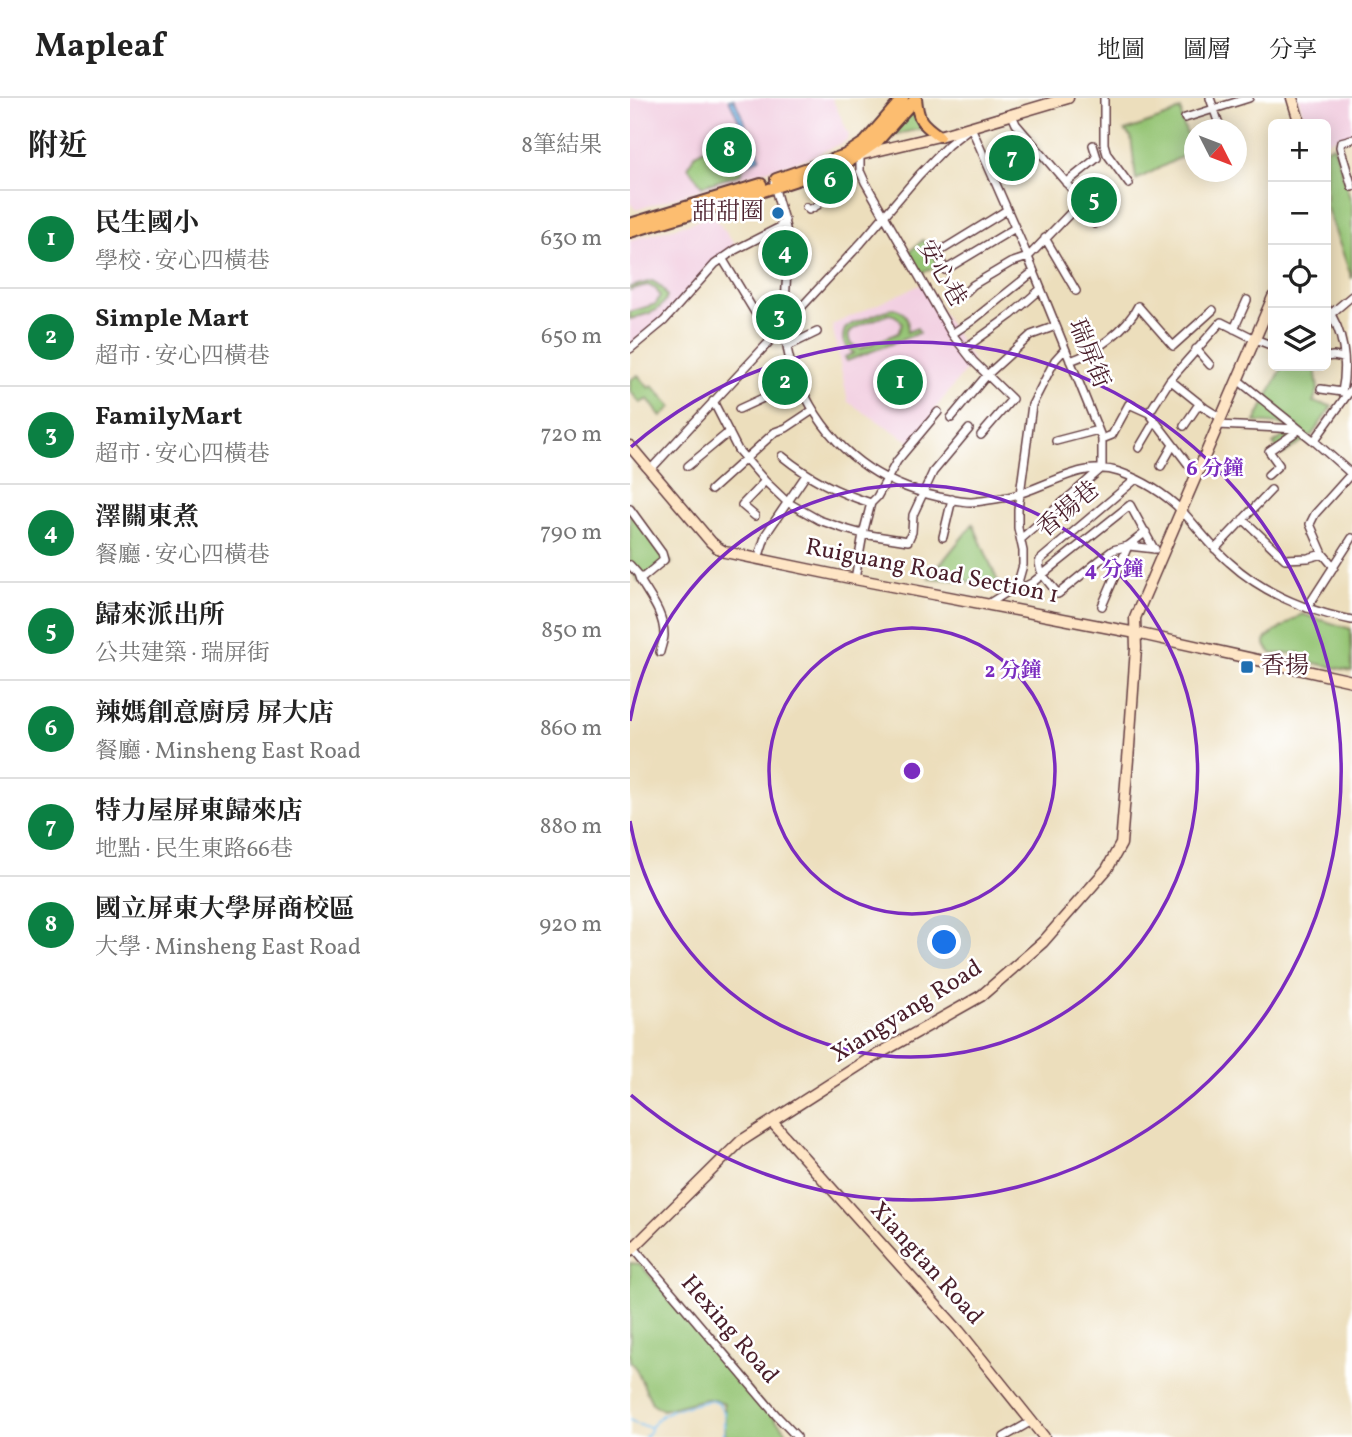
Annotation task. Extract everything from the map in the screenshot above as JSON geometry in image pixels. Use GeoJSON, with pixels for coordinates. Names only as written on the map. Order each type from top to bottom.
{"type":"FeatureCollection","features":[{"type":"Feature","properties":{"kind":"main road"},"geometry":{"type":"LineString","coordinates":[[630,232],[774,184],[845,155],[864,142],[903,98]]}},
{"type":"Feature","properties":{"kind":"main road"},"geometry":{"type":"LineString","coordinates":[[916,98],[920,120],[939,136]]}},
{"type":"Feature","properties":{"kind":"main road"},"geometry":{"type":"LineString","coordinates":[[630,224],[845,164],[877,142],[916,98]]}},
{"type":"Feature","properties":{"kind":"street"},"geometry":{"type":"LineString","coordinates":[[845,155],[860,155],[939,136],[1068,98]]}},
{"type":"Feature","properties":{"kind":"street"},"geometry":{"type":"LineString","coordinates":[[1104,98],[1104,144],[1107,154],[1129,184]]}},
{"type":"Feature","properties":{"kind":"street"},"geometry":{"type":"LineString","coordinates":[[1210,98],[1218,119]]}},
{"type":"Feature","properties":{"kind":"street"},"geometry":{"type":"LineString","coordinates":[[1185,118],[1249,98]]}},
{"type":"Feature","properties":{"kind":"street"},"geometry":{"type":"LineString","coordinates":[[1292,98],[1298,119]]}},
{"type":"Feature","properties":{"kind":"street"},"geometry":{"type":"LineString","coordinates":[[1012,115],[1016,124],[1082,201],[1095,224]]}},
{"type":"Feature","properties":{"kind":"street"},"geometry":{"type":"LineString","coordinates":[[650,470],[886,216],[919,175],[948,145],[971,127]]}},
{"type":"Feature","properties":{"kind":"street","name":"瑞屏街"},"geometry":{"type":"LineString","coordinates":[[971,127],[1028,257],[1102,439],[1102,468]]}},
{"type":"Feature","properties":{"kind":"street"},"geometry":{"type":"LineString","coordinates":[[1352,139],[1341,142],[1340,147],[1352,187]]}},
{"type":"Feature","properties":{"kind":"street"},"geometry":{"type":"LineString","coordinates":[[1066,183],[1097,158],[1093,145]]}},
{"type":"Feature","properties":{"kind":"street","name":"安心巷"},"geometry":{"type":"LineString","coordinates":[[860,155],[860,171],[952,334],[1012,399],[981,435]]}},
{"type":"Feature","properties":{"kind":"street"},"geometry":{"type":"LineString","coordinates":[[774,184],[785,220],[788,242],[783,326],[790,361],[813,410],[853,457],[874,472],[925,494],[970,502],[1008,497],[1068,475],[1102,468],[1117,471],[1164,496],[1215,549],[1236,568],[1263,586],[1284,599],[1307,608],[1352,620]]}},
{"type":"Feature","properties":{"kind":"street"},"geometry":{"type":"LineString","coordinates":[[950,301],[1010,263],[1028,257],[1082,201]]}},
{"type":"Feature","properties":{"kind":"street"},"geometry":{"type":"LineString","coordinates":[[806,207],[809,211],[818,205]]}},
{"type":"Feature","properties":{"kind":"street"},"geometry":{"type":"LineString","coordinates":[[1007,210],[937,253],[945,270],[1015,228]]}},
{"type":"Feature","properties":{"kind":"street"},"geometry":{"type":"LineString","coordinates":[[630,349],[664,321],[722,258],[778,228],[785,220]]}},
{"type":"Feature","properties":{"kind":"street"},"geometry":{"type":"LineString","coordinates":[[1045,238],[1076,291]]}},
{"type":"Feature","properties":{"kind":"street"},"geometry":{"type":"LineString","coordinates":[[722,258],[771,339]]}},
{"type":"Feature","properties":{"kind":"street"},"geometry":{"type":"LineString","coordinates":[[952,334],[1033,272]]}},
{"type":"Feature","properties":{"kind":"street"},"geometry":{"type":"LineString","coordinates":[[964,349],[1041,289]]}},
{"type":"Feature","properties":{"kind":"street"},"geometry":{"type":"LineString","coordinates":[[1331,309],[1352,296]]}},
{"type":"Feature","properties":{"kind":"street"},"geometry":{"type":"LineString","coordinates":[[1234,329],[1247,300]]}},
{"type":"Feature","properties":{"kind":"street"},"geometry":{"type":"LineString","coordinates":[[1070,361],[1084,357],[1099,347],[1134,314],[1138,306],[1173,346],[1213,310]]}},
{"type":"Feature","properties":{"kind":"street","name":"Xiangyang Road"},"geometry":{"type":"LineString","coordinates":[[631,1247],[741,1141],[866,1061],[981,996],[1043,942],[1107,869],[1121,844],[1135,618],[1158,552],[1181,511],[1268,308]]}},
{"type":"Feature","properties":{"kind":"street"},"geometry":{"type":"LineString","coordinates":[[1321,389],[1342,392],[1343,346],[1337,325],[1331,317]]}},
{"type":"Feature","properties":{"kind":"street"},"geometry":{"type":"LineString","coordinates":[[1149,412],[1170,380],[1221,322],[1268,344]]}},
{"type":"Feature","properties":{"kind":"street"},"geometry":{"type":"LineString","coordinates":[[951,418],[987,375],[1031,335],[1056,326]]}},
{"type":"Feature","properties":{"kind":"street"},"geometry":{"type":"LineString","coordinates":[[788,346],[817,332]]}},
{"type":"Feature","properties":{"kind":"street"},"geometry":{"type":"LineString","coordinates":[[1343,346],[1352,343]]}},
{"type":"Feature","properties":{"kind":"street","name":"香揚巷"},"geometry":{"type":"LineString","coordinates":[[1017,586],[1023,565],[1018,528],[1019,493],[1032,405],[1055,360],[1065,349]]}},
{"type":"Feature","properties":{"kind":"street"},"geometry":{"type":"LineString","coordinates":[[1196,349],[1210,365]]}},
{"type":"Feature","properties":{"kind":"street"},"geometry":{"type":"LineString","coordinates":[[1331,357],[1344,358]]}},
{"type":"Feature","properties":{"kind":"street"},"geometry":{"type":"LineString","coordinates":[[1170,380],[1219,421],[1300,429]]}},
{"type":"Feature","properties":{"kind":"street"},"geometry":{"type":"LineString","coordinates":[[1238,380],[1350,472],[1315,514],[1310,524],[1323,554],[1334,567]]}},
{"type":"Feature","properties":{"kind":"street"},"geometry":{"type":"LineString","coordinates":[[739,409],[798,382]]}},
{"type":"Feature","properties":{"kind":"street"},"geometry":{"type":"LineString","coordinates":[[1314,441],[1352,388]]}},
{"type":"Feature","properties":{"kind":"street"},"geometry":{"type":"LineString","coordinates":[[713,401],[738,450],[787,502],[819,520],[863,534],[908,541],[912,532],[913,515],[933,472],[969,429]]}},
{"type":"Feature","properties":{"kind":"street"},"geometry":{"type":"LineString","coordinates":[[1102,439],[1112,435],[1129,404],[1149,412],[1191,468],[1198,473]]}},
{"type":"Feature","properties":{"kind":"street"},"geometry":{"type":"LineString","coordinates":[[1184,426],[1199,404]]}},
{"type":"Feature","properties":{"kind":"street"},"geometry":{"type":"LineString","coordinates":[[711,490],[775,432],[813,410]]}},
{"type":"Feature","properties":{"kind":"street"},"geometry":{"type":"LineString","coordinates":[[855,579],[871,503],[897,461],[938,412]]}},
{"type":"Feature","properties":{"kind":"street"},"geometry":{"type":"LineString","coordinates":[[1139,448],[1155,421]]}},
{"type":"Feature","properties":{"kind":"street"},"geometry":{"type":"LineString","coordinates":[[1268,475],[1279,465],[1269,451],[1300,429]]}},
{"type":"Feature","properties":{"kind":"street"},"geometry":{"type":"LineString","coordinates":[[1056,441],[1098,430]]}},
{"type":"Feature","properties":{"kind":"street"},"geometry":{"type":"LineString","coordinates":[[688,466],[729,432]]}},
{"type":"Feature","properties":{"kind":"street"},"geometry":{"type":"LineString","coordinates":[[1161,466],[1173,445]]}},
{"type":"Feature","properties":{"kind":"street","name":"Ruiguang Road Section 1"},"geometry":{"type":"LineString","coordinates":[[630,446],[718,548],[725,552],[1136,633],[1352,681]]}},
{"type":"Feature","properties":{"kind":"street"},"geometry":{"type":"LineString","coordinates":[[782,456],[806,475],[851,497],[871,503]]}},
{"type":"Feature","properties":{"kind":"street","name":"香揚巷"},"geometry":{"type":"LineString","coordinates":[[1021,539],[1102,468]]}},
{"type":"Feature","properties":{"kind":"street"},"geometry":{"type":"LineString","coordinates":[[758,559],[766,534],[806,475]]}},
{"type":"Feature","properties":{"kind":"street","name":"香揚巷"},"geometry":{"type":"LineString","coordinates":[[1043,575],[1039,569],[1040,560],[1136,479]]}},
{"type":"Feature","properties":{"kind":"street"},"geometry":{"type":"LineString","coordinates":[[755,516],[742,505],[765,481]]}},
{"type":"Feature","properties":{"kind":"street"},"geometry":{"type":"LineString","coordinates":[[1215,549],[1271,490]]}},
{"type":"Feature","properties":{"kind":"street"},"geometry":{"type":"LineString","coordinates":[[943,537],[952,499]]}},
{"type":"Feature","properties":{"kind":"street"},"geometry":{"type":"LineString","coordinates":[[988,604],[1017,586],[1024,587],[1032,583],[1130,505],[1158,552]]}},
{"type":"Feature","properties":{"kind":"street"},"geometry":{"type":"LineString","coordinates":[[630,509],[662,552],[664,560],[640,580]]}},
{"type":"Feature","properties":{"kind":"street"},"geometry":{"type":"LineString","coordinates":[[1243,519],[1285,559],[1323,554]]}},
{"type":"Feature","properties":{"kind":"street"},"geometry":{"type":"LineString","coordinates":[[1043,575],[1058,594],[1100,559],[1113,550],[1128,546],[1146,532]]}},
{"type":"Feature","properties":{"kind":"street"},"geometry":{"type":"LineString","coordinates":[[1307,608],[1352,538]]}},
{"type":"Feature","properties":{"kind":"street"},"geometry":{"type":"LineString","coordinates":[[1128,546],[1158,552]]}},
{"type":"Feature","properties":{"kind":"street"},"geometry":{"type":"LineString","coordinates":[[1102,606],[1128,546]]}},
{"type":"Feature","properties":{"kind":"street"},"geometry":{"type":"LineString","coordinates":[[630,565],[638,574],[661,619],[664,635],[660,652]]}},
{"type":"Feature","properties":{"kind":"street","name":"Xiangtan Road"},"geometry":{"type":"LineString","coordinates":[[772,1122],[958,1331],[1044,1437]]}},
{"type":"Feature","properties":{"kind":"street","name":"Hexing Road"},"geometry":{"type":"LineString","coordinates":[[631,1247],[797,1437]]}},
{"type":"Feature","properties":{"kind":"street"},"geometry":{"type":"LineString","coordinates":[[1004,1437],[1032,1421]]}},
{"type":"Feature","properties":{"kind":"shaded area"},"geometry":{"type":"Polygon","coordinates":[[[630,98],[832,98],[849,135],[844,142],[810,158],[636,210],[630,203],[630,98]]]}},
{"type":"Feature","properties":{"kind":"shaded area"},"geometry":{"type":"Polygon","coordinates":[[[1298,98],[1352,98],[1352,134],[1331,140],[1331,119],[1304,119],[1298,98]]]}},
{"type":"Feature","properties":{"kind":"shaded area"},"geometry":{"type":"Polygon","coordinates":[[[711,213],[735,244],[711,264],[662,319],[630,345],[630,240],[697,221],[711,213]]]}},
{"type":"Feature","properties":{"kind":"shaded area"},"geometry":{"type":"Polygon","coordinates":[[[924,283],[973,361],[935,409],[938,412],[912,443],[848,402],[832,325],[924,283]]]}},
{"type":"Feature","properties":{"kind":"green space"},"geometry":{"type":"Polygon","coordinates":[[[1181,109],[1184,156],[1136,180],[1131,137],[1125,131],[1181,109]]]}},
{"type":"Feature","properties":{"kind":"green space"},"geometry":{"type":"Polygon","coordinates":[[[912,111],[925,128],[889,136],[912,111]]]}},
{"type":"Feature","properties":{"kind":"green space"},"geometry":{"type":"Polygon","coordinates":[[[740,132],[746,141],[746,158],[741,174],[702,186],[688,167],[695,154],[740,132]]]}},
{"type":"Feature","properties":{"kind":"green space"},"geometry":{"type":"Polygon","coordinates":[[[1331,147],[1335,149],[1352,205],[1352,279],[1331,220],[1331,147]]]}},
{"type":"Feature","properties":{"kind":"green space"},"geometry":{"type":"Polygon","coordinates":[[[923,240],[935,255],[941,269],[938,267],[921,273],[909,252],[923,240]]]}},
{"type":"Feature","properties":{"kind":"green space"},"geometry":{"type":"Polygon","coordinates":[[[652,281],[664,291],[667,296],[665,302],[652,312],[630,319],[630,312],[656,304],[660,296],[656,289],[648,285],[630,290],[630,287],[652,281]]]}},
{"type":"Feature","properties":{"kind":"green space"},"geometry":{"type":"Polygon","coordinates":[[[892,308],[906,316],[907,332],[917,328],[919,333],[847,361],[845,357],[854,353],[843,337],[845,329],[892,308]],[[889,314],[853,329],[849,335],[850,343],[860,349],[898,333],[902,324],[899,318],[889,314]]]}},
{"type":"Feature","properties":{"kind":"green space"},"geometry":{"type":"Polygon","coordinates":[[[1280,371],[1316,371],[1318,390],[1313,402],[1332,406],[1312,435],[1282,455],[1273,444],[1298,426],[1255,422],[1280,371]]]}},
{"type":"Feature","properties":{"kind":"green space"},"geometry":{"type":"Polygon","coordinates":[[[638,375],[649,388],[653,386],[672,407],[661,417],[648,399],[640,403],[630,391],[630,380],[638,375]]]}},
{"type":"Feature","properties":{"kind":"green space"},"geometry":{"type":"Polygon","coordinates":[[[630,504],[672,563],[639,582],[630,568],[630,504]]]}},
{"type":"Feature","properties":{"kind":"green space"},"geometry":{"type":"Polygon","coordinates":[[[973,524],[999,584],[929,578],[973,524]]]}},
{"type":"Feature","properties":{"kind":"green space"},"geometry":{"type":"Polygon","coordinates":[[[1302,614],[1351,629],[1352,671],[1295,659],[1299,653],[1272,654],[1265,645],[1266,638],[1302,614]]]}},
{"type":"Feature","properties":{"kind":"green space"},"geometry":{"type":"Polygon","coordinates":[[[630,1263],[640,1264],[791,1437],[728,1437],[725,1434],[724,1404],[711,1399],[663,1410],[652,1403],[630,1361],[630,1263]]]}},
{"type":"Feature","properties":{"kind":"water"},"geometry":{"type":"Polygon","coordinates":[[[729,99],[734,99],[759,154],[757,160],[748,163],[748,140],[729,99]]]}},
{"type":"Feature","properties":{"kind":"waterway"},"geometry":{"type":"LineString","coordinates":[[630,1420],[650,1427],[662,1415],[672,1410],[711,1400],[718,1403],[724,1412],[724,1437]]}},
{"type":"Feature","properties":{"kind":"waterway"},"geometry":{"type":"LineString","coordinates":[[645,1437],[650,1427]]}},
{"type":"Feature","properties":{"kind":"place","name":"國立屏東大學屏商校區"},"geometry":{"type":"Point","coordinates":[729,150]}},
{"type":"Feature","properties":{"kind":"place","name":"特力屋屏東歸來店"},"geometry":{"type":"Point","coordinates":[1012,158]}},
{"type":"Feature","properties":{"kind":"place","name":"辣媽創意廚房 屏大店"},"geometry":{"type":"Point","coordinates":[830,181]}},
{"type":"Feature","properties":{"kind":"place","name":"歸來派出所"},"geometry":{"type":"Point","coordinates":[1094,200]}},
{"type":"Feature","properties":{"kind":"place","name":"甜甜圈"},"geometry":{"type":"Point","coordinates":[778,213]}},
{"type":"Feature","properties":{"kind":"place","name":"澤關東煮"},"geometry":{"type":"Point","coordinates":[785,253]}},
{"type":"Feature","properties":{"kind":"place","name":"FamilyMart"},"geometry":{"type":"Point","coordinates":[779,317]}},
{"type":"Feature","properties":{"kind":"place","name":"Simple Mart"},"geometry":{"type":"Point","coordinates":[785,382]}},
{"type":"Feature","properties":{"kind":"place","name":"民生國小"},"geometry":{"type":"Point","coordinates":[900,382]}},
{"type":"Feature","properties":{"kind":"place","name":"香揚"},"geometry":{"type":"Point","coordinates":[1247,667]}}]}
